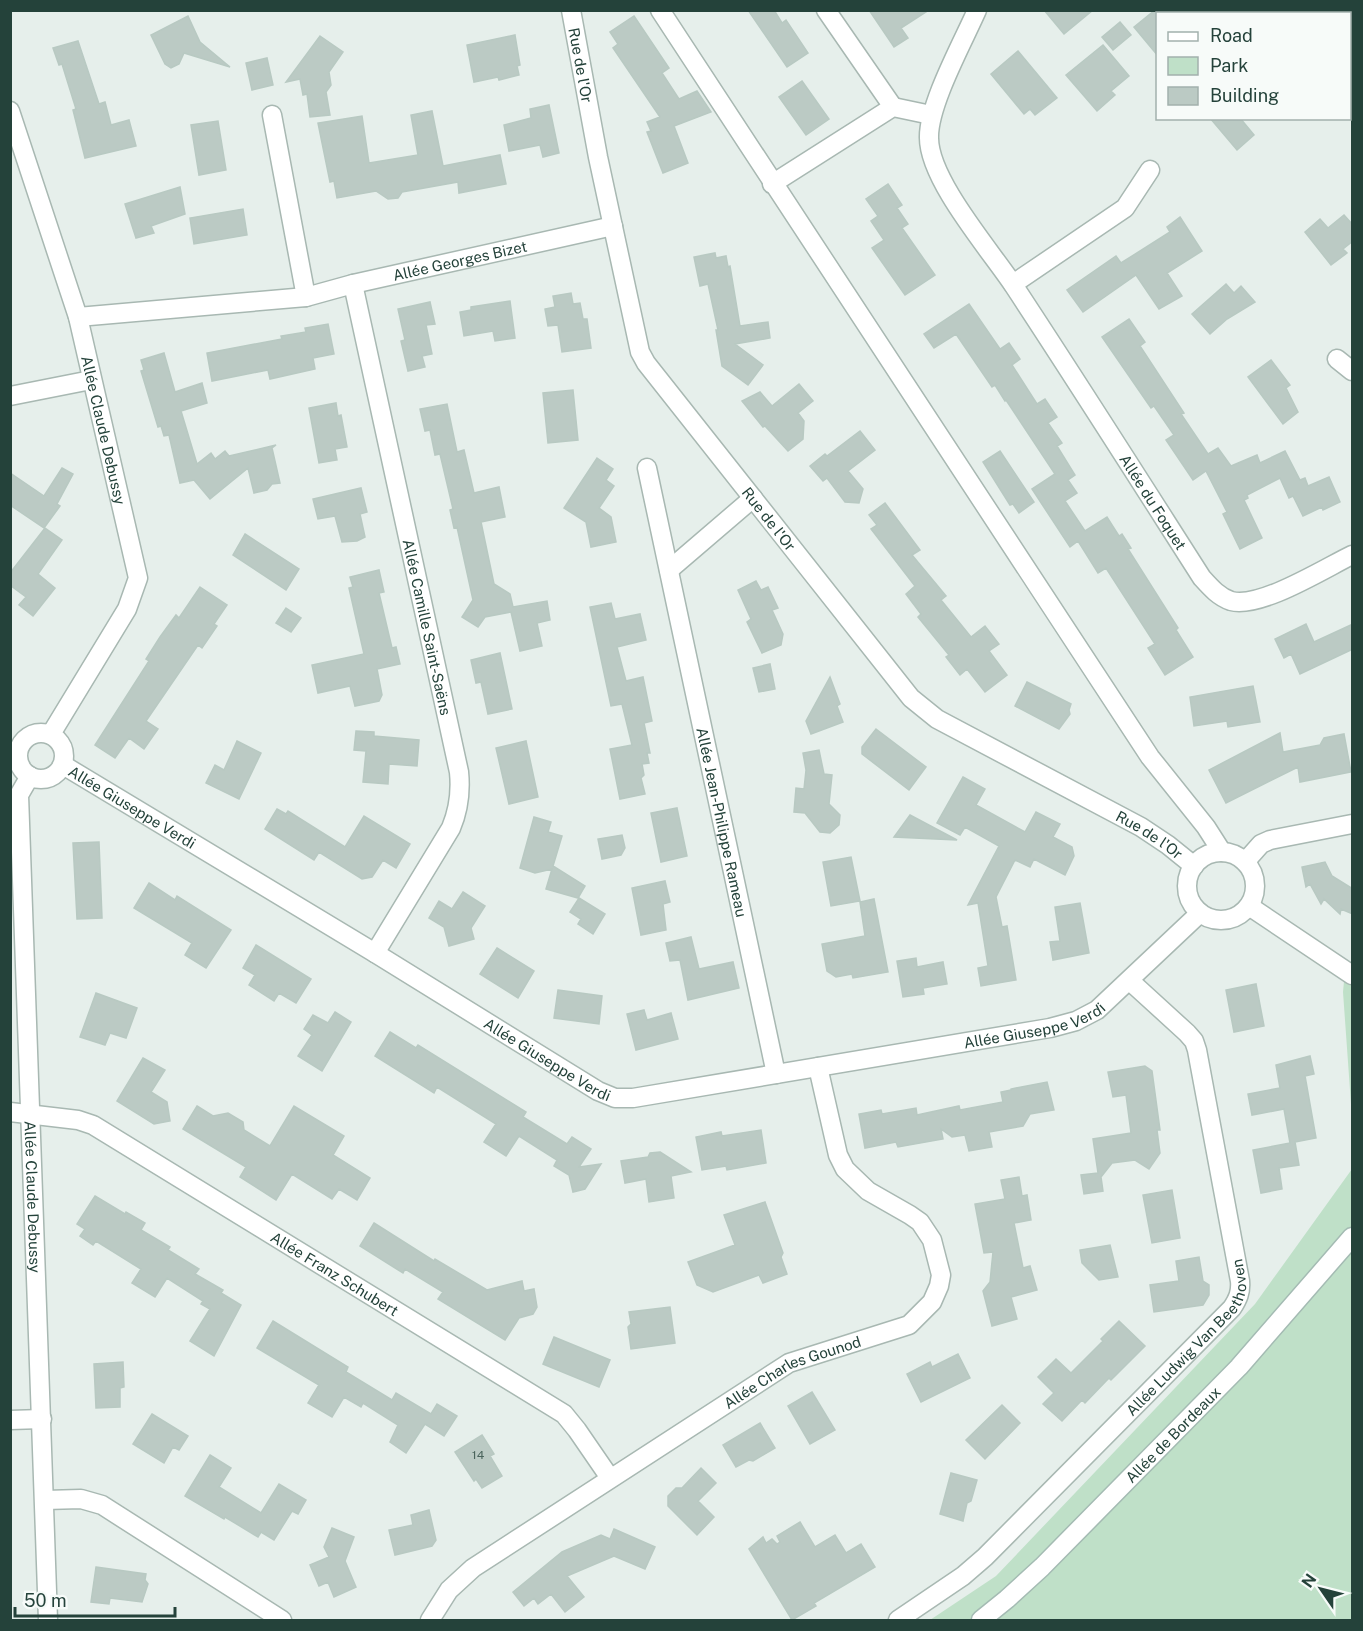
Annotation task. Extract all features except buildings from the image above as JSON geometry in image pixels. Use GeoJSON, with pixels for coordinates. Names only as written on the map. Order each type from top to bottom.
{"type":"FeatureCollection","features":[{"type":"Feature","properties":{"kind":"street","name":"Rue de l'Or"},"geometry":{"type":"LineString","coordinates":[[570,10],[642,357],[911,698],[928,714],[1141,827],[1194,866]]}},
{"type":"Feature","properties":{"kind":"street"},"geometry":{"type":"LineString","coordinates":[[660,10],[1150,757],[1211,834],[1222,852]]}},
{"type":"Feature","properties":{"kind":"street"},"geometry":{"type":"LineString","coordinates":[[826,10],[893,107],[931,115]]}},
{"type":"Feature","properties":{"kind":"street","name":"Allée du Foquet"},"geometry":{"type":"LineString","coordinates":[[977,10],[931,115],[929,138],[932,157],[947,190],[1013,284],[1202,578],[1217,593],[1233,601],[1245,602],[1262,599],[1353,555]]}},
{"type":"Feature","properties":{"kind":"street"},"geometry":{"type":"LineString","coordinates":[[772,184],[893,107]]}},
{"type":"Feature","properties":{"kind":"street","name":"Allée Claude Debussy"},"geometry":{"type":"LineString","coordinates":[[10,111],[78,317],[138,578],[127,609],[51,734]]}},
{"type":"Feature","properties":{"kind":"street"},"geometry":{"type":"LineString","coordinates":[[272,115],[306,297]]}},
{"type":"Feature","properties":{"kind":"street"},"geometry":{"type":"LineString","coordinates":[[1013,284],[1125,208],[1150,170]]}},
{"type":"Feature","properties":{"kind":"street","name":"Allée Georges Bizet"},"geometry":{"type":"LineString","coordinates":[[78,317],[306,297],[353,284],[613,226]]}},
{"type":"Feature","properties":{"kind":"street","name":"Allée Camille Saint-Saëns"},"geometry":{"type":"LineString","coordinates":[[353,284],[459,772],[460,788],[457,813],[451,828],[375,952]]}},
{"type":"Feature","properties":{"kind":"street"},"geometry":{"type":"LineString","coordinates":[[1337,359],[1353,371]]}},
{"type":"Feature","properties":{"kind":"street"},"geometry":{"type":"LineString","coordinates":[[10,396],[91,380]]}},
{"type":"Feature","properties":{"kind":"street","name":"Allée Jean-Philippe Rameau"},"geometry":{"type":"LineString","coordinates":[[647,468],[776,1074]]}},
{"type":"Feature","properties":{"kind":"street"},"geometry":{"type":"LineString","coordinates":[[669,570],[753,498]]}},
{"type":"Feature","properties":{"kind":"street"},"geometry":{"type":"LineString","coordinates":[[18,733],[51,734],[63,747],[65,756],[63,765],[49,778],[40,779],[30,776],[19,762],[18,733]]}},
{"type":"Feature","properties":{"kind":"street","name":"Allée Giuseppe Verdi"},"geometry":{"type":"LineString","coordinates":[[63,765],[375,952],[607,1096],[625,1099],[1076,1022],[1097,1010],[1130,981],[1200,913]]}},
{"type":"Feature","properties":{"kind":"street","name":"Allée Claude Debussy"},"geometry":{"type":"LineString","coordinates":[[30,776],[19,795],[48,1620]]}},
{"type":"Feature","properties":{"kind":"street"},"geometry":{"type":"LineString","coordinates":[[1245,862],[1261,844],[1270,840],[1353,824]]}},
{"type":"Feature","properties":{"kind":"street"},"geometry":{"type":"LineString","coordinates":[[1222,852],[1236,855],[1245,862],[1254,874],[1256,884],[1249,906],[1239,916],[1222,921],[1213,920],[1200,913],[1192,904],[1187,886],[1188,876],[1194,866],[1205,856],[1222,852]]}},
{"type":"Feature","properties":{"kind":"street"},"geometry":{"type":"LineString","coordinates":[[1249,906],[1353,975]]}},
{"type":"Feature","properties":{"kind":"street","name":"Allée Ludwig Van Beethoven"},"geometry":{"type":"LineString","coordinates":[[898,1620],[963,1576],[986,1557],[1232,1308],[1238,1299],[1241,1290],[1240,1281],[1197,1050],[1187,1033],[1130,981]]}},
{"type":"Feature","properties":{"kind":"street","name":"Allée Charles Gounod"},"geometry":{"type":"LineString","coordinates":[[430,1620],[449,1590],[473,1568],[789,1363],[909,1325],[932,1302],[941,1275],[932,1240],[920,1222],[868,1191],[845,1169],[838,1155],[819,1067]]}},
{"type":"Feature","properties":{"kind":"street","name":"Allée Franz Schubert"},"geometry":{"type":"LineString","coordinates":[[10,1112],[78,1120],[93,1125],[564,1414],[610,1478]]}},
{"type":"Feature","properties":{"kind":"street","name":"Allée de Bordeaux"},"geometry":{"type":"LineString","coordinates":[[981,1620],[1042,1567],[1231,1375],[1353,1237]]}},
{"type":"Feature","properties":{"kind":"street"},"geometry":{"type":"LineString","coordinates":[[10,1420],[42,1419]]}},
{"type":"Feature","properties":{"kind":"street"},"geometry":{"type":"LineString","coordinates":[[45,1500],[81,1498],[102,1505],[282,1620]]}},
{"type":"Feature","properties":{"kind":"green space"},"geometry":{"type":"Polygon","coordinates":[[[1352,965],[1352,1118],[1343,992],[1345,971],[1352,965]]]}},
{"type":"Feature","properties":{"kind":"green space"},"geometry":{"type":"Polygon","coordinates":[[[1352,1169],[1352,1620],[930,1620],[996,1576],[1255,1304],[1352,1169]]]}}]}
